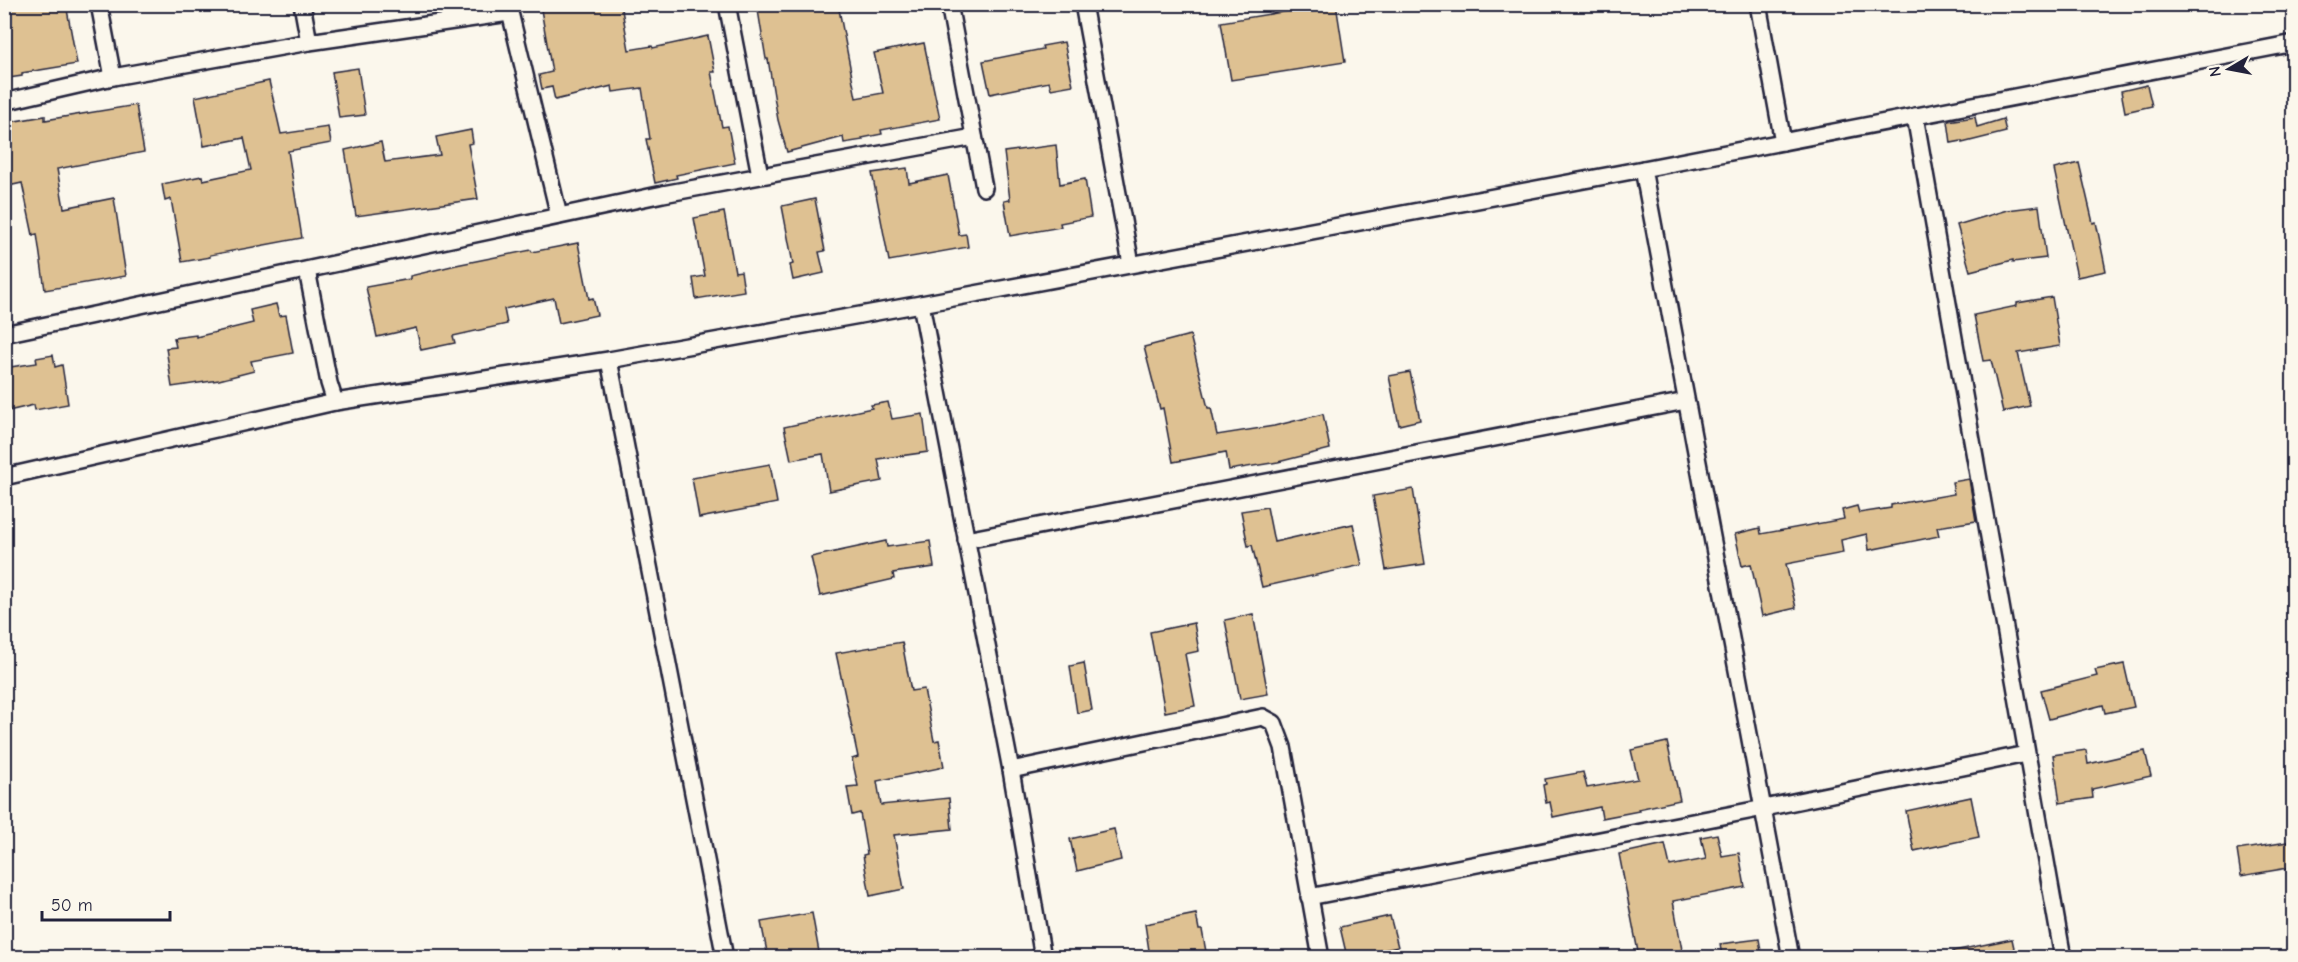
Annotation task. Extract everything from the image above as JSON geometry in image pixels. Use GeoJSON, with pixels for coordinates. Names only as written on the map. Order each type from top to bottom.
{"type":"FeatureCollection","features":[{"type":"Feature","properties":{"kind":"street"},"geometry":{"type":"LineString","coordinates":[[99,4],[113,77]]}},
{"type":"Feature","properties":{"kind":"street"},"geometry":{"type":"LineString","coordinates":[[302,4],[309,42]]}},
{"type":"Feature","properties":{"kind":"street"},"geometry":{"type":"LineString","coordinates":[[727,4],[760,176]]}},
{"type":"Feature","properties":{"kind":"street"},"geometry":{"type":"LineString","coordinates":[[949,4],[984,188]]}},
{"type":"Feature","properties":{"kind":"street"},"geometry":{"type":"LineString","coordinates":[[1083,4],[1131,264]]}},
{"type":"Feature","properties":{"kind":"street"},"geometry":{"type":"LineString","coordinates":[[1758,4],[1783,142]]}},
{"type":"Feature","properties":{"kind":"street"},"geometry":{"type":"LineString","coordinates":[[4,102],[113,77],[509,9],[559,216]]}},
{"type":"Feature","properties":{"kind":"street"},"geometry":{"type":"LineString","coordinates":[[4,477],[335,402],[609,360],[921,304],[1643,169],[2293,43],[2294,48]]}},
{"type":"Feature","properties":{"kind":"street"},"geometry":{"type":"LineString","coordinates":[[1916,116],[2063,957]]}},
{"type":"Feature","properties":{"kind":"street"},"geometry":{"type":"LineString","coordinates":[[4,334],[559,216],[974,136]]}},
{"type":"Feature","properties":{"kind":"street"},"geometry":{"type":"LineString","coordinates":[[1643,169],[1791,957]]}},
{"type":"Feature","properties":{"kind":"street"},"geometry":{"type":"LineString","coordinates":[[307,270],[329,383],[335,402]]}},
{"type":"Feature","properties":{"kind":"street"},"geometry":{"type":"LineString","coordinates":[[921,304],[1011,770],[1043,957]]}},
{"type":"Feature","properties":{"kind":"street"},"geometry":{"type":"LineString","coordinates":[[609,360],[725,957]]}},
{"type":"Feature","properties":{"kind":"street"},"geometry":{"type":"LineString","coordinates":[[966,540],[1686,401]]}},
{"type":"Feature","properties":{"kind":"street"},"geometry":{"type":"LineString","coordinates":[[1011,770],[1263,717],[1274,723],[1281,736],[1321,957]]}},
{"type":"Feature","properties":{"kind":"street"},"geometry":{"type":"LineString","coordinates":[[1309,897],[2026,754]]}},
{"type":"Feature","properties":{"kind":"building"},"geometry":{"type":"Polygon","coordinates":[[[4,4],[66,4],[77,64],[22,73],[22,76],[9,78],[4,52],[4,4]]]}},
{"type":"Feature","properties":{"kind":"building"},"geometry":{"type":"Polygon","coordinates":[[[540,4],[621,4],[629,50],[652,46],[653,48],[708,36],[715,72],[711,72],[722,127],[728,126],[735,163],[676,175],[677,178],[655,183],[646,139],[650,139],[642,88],[613,92],[612,86],[555,100],[552,87],[542,89],[539,75],[552,72],[540,4]]]}},
{"type":"Feature","properties":{"kind":"building"},"geometry":{"type":"Polygon","coordinates":[[[757,4],[838,4],[856,98],[883,93],[874,53],[924,43],[940,119],[881,130],[882,134],[862,138],[863,140],[844,143],[843,137],[787,152],[778,120],[757,4]]]}},
{"type":"Feature","properties":{"kind":"building"},"geometry":{"type":"Polygon","coordinates":[[[1336,4],[1345,62],[1231,80],[1221,22],[1336,4]]]}},
{"type":"Feature","properties":{"kind":"building"},"geometry":{"type":"Polygon","coordinates":[[[1064,42],[1073,85],[1051,89],[1049,82],[990,94],[983,61],[1043,49],[1042,46],[1064,42]]]}},
{"type":"Feature","properties":{"kind":"building"},"geometry":{"type":"Polygon","coordinates":[[[358,68],[365,115],[339,118],[332,72],[358,68]]]}},
{"type":"Feature","properties":{"kind":"building"},"geometry":{"type":"Polygon","coordinates":[[[269,81],[281,134],[328,127],[331,143],[288,151],[302,238],[182,262],[171,199],[165,201],[162,184],[202,176],[203,180],[251,170],[244,138],[204,146],[195,97],[269,81]]]}},
{"type":"Feature","properties":{"kind":"building"},"geometry":{"type":"Polygon","coordinates":[[[2147,85],[2152,106],[2125,112],[2121,91],[2147,85]]]}},
{"type":"Feature","properties":{"kind":"building"},"geometry":{"type":"Polygon","coordinates":[[[136,105],[144,152],[57,169],[64,208],[114,198],[126,276],[45,290],[37,234],[33,235],[22,183],[4,187],[4,123],[45,116],[45,120],[136,105]]]}},
{"type":"Feature","properties":{"kind":"building"},"geometry":{"type":"Polygon","coordinates":[[[1975,117],[1977,127],[2003,119],[2006,132],[1962,143],[1962,141],[1951,143],[1948,121],[1975,117]]]}},
{"type":"Feature","properties":{"kind":"building"},"geometry":{"type":"Polygon","coordinates":[[[471,130],[473,143],[468,144],[478,199],[356,216],[345,150],[381,142],[385,162],[440,155],[436,137],[471,130]]]}},
{"type":"Feature","properties":{"kind":"building"},"geometry":{"type":"Polygon","coordinates":[[[1056,145],[1060,184],[1085,179],[1091,217],[1060,223],[1061,227],[1010,236],[1004,201],[1010,200],[1004,152],[1056,145]]]}},
{"type":"Feature","properties":{"kind":"building"},"geometry":{"type":"Polygon","coordinates":[[[2079,163],[2093,223],[2096,222],[2106,271],[2077,277],[2054,169],[2079,163]]]}},
{"type":"Feature","properties":{"kind":"building"},"geometry":{"type":"Polygon","coordinates":[[[907,168],[909,183],[948,175],[959,235],[966,234],[968,247],[889,261],[872,173],[907,168]]]}},
{"type":"Feature","properties":{"kind":"building"},"geometry":{"type":"Polygon","coordinates":[[[815,199],[825,251],[819,252],[824,273],[793,280],[790,265],[793,264],[782,206],[815,199]]]}},
{"type":"Feature","properties":{"kind":"building"},"geometry":{"type":"Polygon","coordinates":[[[2039,206],[2046,258],[2013,262],[2013,260],[1970,271],[1957,225],[2007,210],[2039,206]]]}},
{"type":"Feature","properties":{"kind":"building"},"geometry":{"type":"Polygon","coordinates":[[[724,212],[735,272],[741,271],[744,291],[696,299],[693,278],[705,276],[694,218],[724,212]]]}},
{"type":"Feature","properties":{"kind":"building"},"geometry":{"type":"Polygon","coordinates":[[[578,243],[589,299],[593,298],[597,315],[559,323],[554,298],[504,309],[507,324],[453,336],[455,343],[421,350],[416,328],[377,337],[366,287],[410,279],[410,276],[456,265],[578,243]]]}},
{"type":"Feature","properties":{"kind":"building"},"geometry":{"type":"Polygon","coordinates":[[[2052,297],[2060,346],[2018,353],[2030,406],[2003,412],[1991,360],[1983,361],[1974,315],[2017,306],[2017,303],[2052,297]]]}},
{"type":"Feature","properties":{"kind":"building"},"geometry":{"type":"Polygon","coordinates":[[[276,304],[279,316],[286,315],[293,353],[251,361],[254,371],[219,380],[172,387],[166,348],[176,347],[174,338],[196,335],[196,337],[253,323],[250,310],[276,304]]]}},
{"type":"Feature","properties":{"kind":"building"},"geometry":{"type":"Polygon","coordinates":[[[1190,335],[1217,435],[1274,426],[1323,414],[1330,449],[1278,462],[1229,470],[1226,452],[1173,462],[1163,408],[1160,409],[1144,347],[1190,335]]]}},
{"type":"Feature","properties":{"kind":"building"},"geometry":{"type":"Polygon","coordinates":[[[53,355],[55,367],[62,365],[68,404],[35,410],[34,405],[4,412],[4,368],[37,363],[36,358],[53,355]]]}},
{"type":"Feature","properties":{"kind":"building"},"geometry":{"type":"Polygon","coordinates":[[[1410,372],[1420,420],[1399,425],[1389,376],[1410,372]]]}},
{"type":"Feature","properties":{"kind":"building"},"geometry":{"type":"Polygon","coordinates":[[[888,402],[892,419],[923,414],[928,452],[878,459],[882,481],[829,491],[823,454],[791,460],[784,427],[872,408],[871,405],[888,402]]]}},
{"type":"Feature","properties":{"kind":"building"},"geometry":{"type":"Polygon","coordinates":[[[770,464],[777,503],[699,518],[692,478],[770,464]]]}},
{"type":"Feature","properties":{"kind":"building"},"geometry":{"type":"Polygon","coordinates":[[[1969,479],[1976,521],[1937,527],[1939,536],[1869,550],[1867,534],[1841,540],[1843,553],[1786,564],[1796,608],[1762,616],[1751,564],[1742,566],[1735,534],[1760,528],[1761,534],[1844,519],[1842,510],[1857,506],[1859,513],[1954,494],[1952,482],[1969,479]]]}},
{"type":"Feature","properties":{"kind":"building"},"geometry":{"type":"Polygon","coordinates":[[[1413,489],[1425,564],[1386,570],[1373,496],[1413,489]]]}},
{"type":"Feature","properties":{"kind":"building"},"geometry":{"type":"Polygon","coordinates":[[[1267,507],[1274,542],[1353,524],[1362,565],[1262,587],[1252,545],[1248,546],[1241,511],[1267,507]]]}},
{"type":"Feature","properties":{"kind":"building"},"geometry":{"type":"Polygon","coordinates":[[[886,541],[887,547],[930,541],[934,567],[893,573],[894,579],[820,596],[811,557],[886,541]]]}},
{"type":"Feature","properties":{"kind":"building"},"geometry":{"type":"Polygon","coordinates":[[[1253,614],[1268,694],[1240,699],[1225,620],[1253,614]]]}},
{"type":"Feature","properties":{"kind":"building"},"geometry":{"type":"Polygon","coordinates":[[[1194,623],[1199,651],[1185,654],[1195,706],[1165,712],[1150,632],[1194,623]]]}},
{"type":"Feature","properties":{"kind":"building"},"geometry":{"type":"Polygon","coordinates":[[[902,642],[911,691],[924,689],[934,741],[939,740],[944,767],[877,781],[881,805],[949,798],[952,829],[894,835],[904,889],[870,896],[863,855],[867,854],[860,813],[852,815],[847,787],[858,786],[852,759],[858,757],[836,653],[902,642]]]}},
{"type":"Feature","properties":{"kind":"building"},"geometry":{"type":"Polygon","coordinates":[[[1084,663],[1092,710],[1077,713],[1070,666],[1084,663]]]}},
{"type":"Feature","properties":{"kind":"building"},"geometry":{"type":"Polygon","coordinates":[[[2124,664],[2134,707],[2105,713],[2103,705],[2049,719],[2041,690],[2097,676],[2095,670],[2124,664]]]}},
{"type":"Feature","properties":{"kind":"building"},"geometry":{"type":"Polygon","coordinates":[[[1667,742],[1680,800],[1602,818],[1600,807],[1553,817],[1550,802],[1546,803],[1543,785],[1546,784],[1545,779],[1583,772],[1587,788],[1638,779],[1631,750],[1667,742]]]}},
{"type":"Feature","properties":{"kind":"building"},"geometry":{"type":"Polygon","coordinates":[[[2086,750],[2088,764],[2145,751],[2151,776],[2092,789],[2093,798],[2060,803],[2053,755],[2086,750]]]}},
{"type":"Feature","properties":{"kind":"building"},"geometry":{"type":"Polygon","coordinates":[[[1971,797],[1979,837],[1914,851],[1906,811],[1971,797]]]}},
{"type":"Feature","properties":{"kind":"building"},"geometry":{"type":"Polygon","coordinates":[[[1114,829],[1121,860],[1077,871],[1070,839],[1114,829]]]}},
{"type":"Feature","properties":{"kind":"building"},"geometry":{"type":"Polygon","coordinates":[[[1717,834],[1722,856],[1739,853],[1745,887],[1673,901],[1682,950],[1672,952],[1673,957],[1639,957],[1619,854],[1665,844],[1670,866],[1706,859],[1701,837],[1717,834]]]}},
{"type":"Feature","properties":{"kind":"building"},"geometry":{"type":"Polygon","coordinates":[[[2294,841],[2294,867],[2241,876],[2237,850],[2294,841]]]}},
{"type":"Feature","properties":{"kind":"building"},"geometry":{"type":"Polygon","coordinates":[[[812,913],[819,952],[768,957],[761,922],[812,913]]]}},
{"type":"Feature","properties":{"kind":"building"},"geometry":{"type":"Polygon","coordinates":[[[1196,914],[1199,930],[1202,930],[1207,957],[1150,957],[1145,924],[1196,914]]]}},
{"type":"Feature","properties":{"kind":"building"},"geometry":{"type":"Polygon","coordinates":[[[1390,916],[1398,947],[1347,957],[1340,927],[1390,916]]]}},
{"type":"Feature","properties":{"kind":"building"},"geometry":{"type":"Polygon","coordinates":[[[1759,939],[1762,957],[1722,957],[1720,944],[1759,939]]]}},
{"type":"Feature","properties":{"kind":"building"},"geometry":{"type":"Polygon","coordinates":[[[2012,939],[2016,957],[1953,957],[1953,951],[2012,939]]]}}]}
